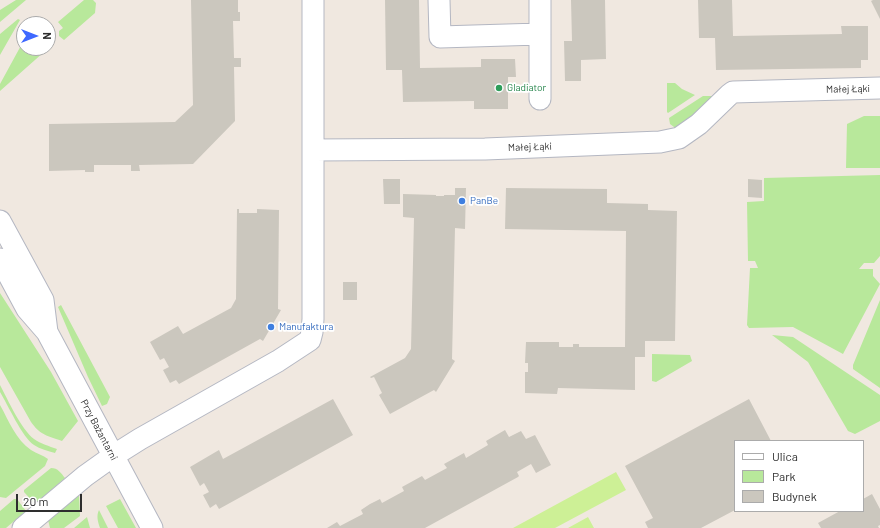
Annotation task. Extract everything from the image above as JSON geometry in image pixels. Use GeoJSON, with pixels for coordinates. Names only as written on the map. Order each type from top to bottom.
{"type":"FeatureCollection","features":[{"type":"Feature","properties":{"kind":"street"},"geometry":{"type":"LineString","coordinates":[[23,528],[86,476],[113,456],[140,439],[278,361],[310,340],[313,319],[313,0]]}},
{"type":"Feature","properties":{"kind":"street"},"geometry":{"type":"LineString","coordinates":[[439,0],[440,37],[540,34]]}},
{"type":"Feature","properties":{"kind":"street"},"geometry":{"type":"LineString","coordinates":[[540,0],[540,99]]}},
{"type":"Feature","properties":{"kind":"street","name":"Małej Łąki"},"geometry":{"type":"LineString","coordinates":[[313,150],[484,149],[660,142],[679,138],[699,124],[728,95],[733,92],[880,88]]}},
{"type":"Feature","properties":{"kind":"street","name":"Przy Bażantarni"},"geometry":{"type":"LineString","coordinates":[[0,221],[43,300],[47,332]]}},
{"type":"Feature","properties":{"kind":"street","name":"Przy Bażantarni"},"geometry":{"type":"LineString","coordinates":[[0,259],[27,309],[47,332],[152,528]]}},
{"type":"Feature","properties":{"kind":"green space"},"geometry":{"type":"Polygon","coordinates":[[[16,0],[26,0],[0,22],[0,10],[16,0]]]}},
{"type":"Feature","properties":{"kind":"green space"},"geometry":{"type":"Polygon","coordinates":[[[84,0],[93,0],[96,3],[95,13],[64,40],[59,36],[59,31],[63,28],[58,22],[84,0]]]}},
{"type":"Feature","properties":{"kind":"green space"},"geometry":{"type":"Polygon","coordinates":[[[16,21],[16,27],[0,55],[0,34],[16,21]]]}},
{"type":"Feature","properties":{"kind":"green space"},"geometry":{"type":"Polygon","coordinates":[[[16,55],[16,56],[39,56],[0,91],[0,84],[16,55]]]}},
{"type":"Feature","properties":{"kind":"green space"},"geometry":{"type":"Polygon","coordinates":[[[667,83],[675,83],[682,89],[695,95],[668,113],[667,83]]]}},
{"type":"Feature","properties":{"kind":"green space"},"geometry":{"type":"Polygon","coordinates":[[[703,96],[716,96],[678,130],[670,124],[669,118],[703,96]]]}},
{"type":"Feature","properties":{"kind":"green space"},"geometry":{"type":"Polygon","coordinates":[[[864,116],[880,116],[880,168],[846,168],[847,124],[864,116]]]}},
{"type":"Feature","properties":{"kind":"green space"},"geometry":{"type":"Polygon","coordinates":[[[880,175],[880,256],[874,263],[864,263],[859,269],[873,269],[873,276],[880,284],[843,354],[793,327],[749,328],[747,325],[750,268],[758,268],[755,261],[748,261],[747,202],[764,201],[764,178],[880,175]]]}},
{"type":"Feature","properties":{"kind":"green space"},"geometry":{"type":"Polygon","coordinates":[[[0,293],[51,372],[78,421],[62,441],[45,434],[34,426],[0,367],[0,293]]]}},
{"type":"Feature","properties":{"kind":"green space"},"geometry":{"type":"Polygon","coordinates":[[[880,300],[880,388],[853,369],[853,365],[880,300]]]}},
{"type":"Feature","properties":{"kind":"green space"},"geometry":{"type":"Polygon","coordinates":[[[61,305],[110,397],[107,404],[102,406],[88,377],[58,307],[61,305]]]}},
{"type":"Feature","properties":{"kind":"green space"},"geometry":{"type":"Polygon","coordinates":[[[772,335],[793,337],[880,395],[880,421],[855,434],[848,431],[808,362],[772,335]]]}},
{"type":"Feature","properties":{"kind":"green space"},"geometry":{"type":"Polygon","coordinates":[[[652,354],[690,355],[692,361],[656,382],[652,381],[652,354]]]}},
{"type":"Feature","properties":{"kind":"green space"},"geometry":{"type":"Polygon","coordinates":[[[0,385],[24,428],[34,439],[57,449],[55,453],[39,448],[29,441],[0,392],[0,385]]]}},
{"type":"Feature","properties":{"kind":"green space"},"geometry":{"type":"Polygon","coordinates":[[[0,405],[13,430],[21,441],[31,450],[48,459],[45,466],[6,498],[0,497],[0,405]]]}},
{"type":"Feature","properties":{"kind":"green space"},"geometry":{"type":"Polygon","coordinates":[[[51,468],[57,470],[65,478],[35,504],[24,492],[24,490],[51,468]]]}},
{"type":"Feature","properties":{"kind":"green space"},"geometry":{"type":"Polygon","coordinates":[[[616,472],[626,490],[555,528],[513,528],[616,472]]]}},
{"type":"Feature","properties":{"kind":"green space"},"geometry":{"type":"Polygon","coordinates":[[[79,495],[80,516],[64,528],[50,528],[48,520],[79,495]]]}},
{"type":"Feature","properties":{"kind":"green space"},"geometry":{"type":"Polygon","coordinates":[[[14,499],[17,499],[26,511],[6,528],[0,528],[0,511],[14,499]]]}},
{"type":"Feature","properties":{"kind":"green space"},"geometry":{"type":"Polygon","coordinates":[[[120,499],[136,528],[118,528],[106,506],[120,499]]]}},
{"type":"Feature","properties":{"kind":"green space"},"geometry":{"type":"Polygon","coordinates":[[[99,510],[108,528],[100,528],[97,517],[99,510]]]}},
{"type":"Feature","properties":{"kind":"green space"},"geometry":{"type":"Polygon","coordinates":[[[87,517],[90,528],[74,528],[87,517]]]}},
{"type":"Feature","properties":{"kind":"green space"},"geometry":{"type":"Polygon","coordinates":[[[588,517],[594,528],[568,528],[588,517]]]}},
{"type":"Feature","properties":{"kind":"building"},"geometry":{"type":"Polygon","coordinates":[[[191,0],[238,0],[240,21],[233,21],[234,58],[241,58],[241,67],[234,67],[235,121],[193,164],[139,165],[140,171],[131,171],[131,165],[94,165],[94,172],[85,172],[85,170],[49,171],[49,124],[175,122],[193,105],[191,0]]]}},
{"type":"Feature","properties":{"kind":"building"},"geometry":{"type":"Polygon","coordinates":[[[385,0],[419,0],[420,68],[481,67],[481,59],[515,59],[516,77],[508,77],[508,109],[474,109],[474,101],[403,102],[402,70],[386,70],[385,0]]]}},
{"type":"Feature","properties":{"kind":"building"},"geometry":{"type":"Polygon","coordinates":[[[571,0],[605,0],[606,59],[581,60],[581,81],[565,81],[564,41],[572,41],[571,0]]]}},
{"type":"Feature","properties":{"kind":"building"},"geometry":{"type":"Polygon","coordinates":[[[698,0],[732,0],[733,36],[842,34],[841,26],[868,26],[868,60],[861,60],[861,68],[716,70],[715,38],[699,38],[698,0]]]}},
{"type":"Feature","properties":{"kind":"building"},"geometry":{"type":"Polygon","coordinates":[[[880,0],[880,19],[871,1],[880,0]]]}},
{"type":"Feature","properties":{"kind":"building"},"geometry":{"type":"Polygon","coordinates":[[[383,179],[400,179],[400,204],[384,204],[383,179]]]}},
{"type":"Feature","properties":{"kind":"building"},"geometry":{"type":"Polygon","coordinates":[[[748,179],[762,180],[762,198],[748,197],[748,179]]]}},
{"type":"Feature","properties":{"kind":"building"},"geometry":{"type":"Polygon","coordinates":[[[455,188],[466,188],[465,229],[455,228],[452,359],[455,361],[436,392],[434,390],[390,414],[379,395],[382,393],[374,377],[370,377],[405,358],[411,349],[414,218],[403,217],[403,194],[436,196],[455,195],[455,188]]]}},
{"type":"Feature","properties":{"kind":"building"},"geometry":{"type":"Polygon","coordinates":[[[506,188],[607,189],[607,203],[648,204],[648,210],[677,211],[675,341],[645,341],[645,357],[635,357],[635,390],[558,388],[557,394],[525,393],[525,372],[528,372],[528,363],[525,363],[526,342],[559,342],[559,347],[573,347],[573,344],[579,344],[579,347],[625,347],[626,231],[505,229],[506,188]]]}},
{"type":"Feature","properties":{"kind":"building"},"geometry":{"type":"Polygon","coordinates":[[[237,209],[239,209],[239,213],[257,213],[257,209],[279,210],[278,309],[281,310],[263,341],[260,339],[179,384],[176,380],[170,383],[163,370],[169,367],[164,358],[160,360],[150,342],[178,326],[183,334],[231,308],[236,299],[237,209]]]}},
{"type":"Feature","properties":{"kind":"building"},"geometry":{"type":"Polygon","coordinates":[[[343,282],[357,282],[357,300],[343,300],[343,282]]]}},
{"type":"Feature","properties":{"kind":"building"},"geometry":{"type":"Polygon","coordinates":[[[333,399],[353,435],[219,509],[216,504],[210,508],[203,495],[209,492],[204,483],[200,486],[190,467],[219,450],[223,459],[333,399]]]}},
{"type":"Feature","properties":{"kind":"building"},"geometry":{"type":"Polygon","coordinates":[[[749,399],[770,440],[734,440],[734,511],[701,528],[648,528],[645,522],[653,518],[625,466],[749,399]]]}},
{"type":"Feature","properties":{"kind":"building"},"geometry":{"type":"Polygon","coordinates":[[[505,430],[509,437],[521,431],[526,439],[535,435],[551,465],[536,473],[531,464],[517,472],[518,477],[425,528],[327,528],[337,522],[340,526],[363,514],[361,510],[370,504],[380,499],[382,503],[404,491],[402,487],[422,476],[425,480],[447,468],[444,464],[464,453],[466,458],[488,445],[486,441],[505,430]]]}},
{"type":"Feature","properties":{"kind":"building"},"geometry":{"type":"Polygon","coordinates":[[[872,494],[880,509],[879,528],[821,528],[818,523],[838,512],[864,512],[864,498],[872,494]]]}},
{"type":"Feature","properties":{"kind":"place","name":"Gladiator"},"geometry":{"type":"Point","coordinates":[499,88]}},
{"type":"Feature","properties":{"kind":"place","name":"PanBe"},"geometry":{"type":"Point","coordinates":[462,201]}},
{"type":"Feature","properties":{"kind":"place","name":"Manufaktura"},"geometry":{"type":"Point","coordinates":[271,327]}}]}
